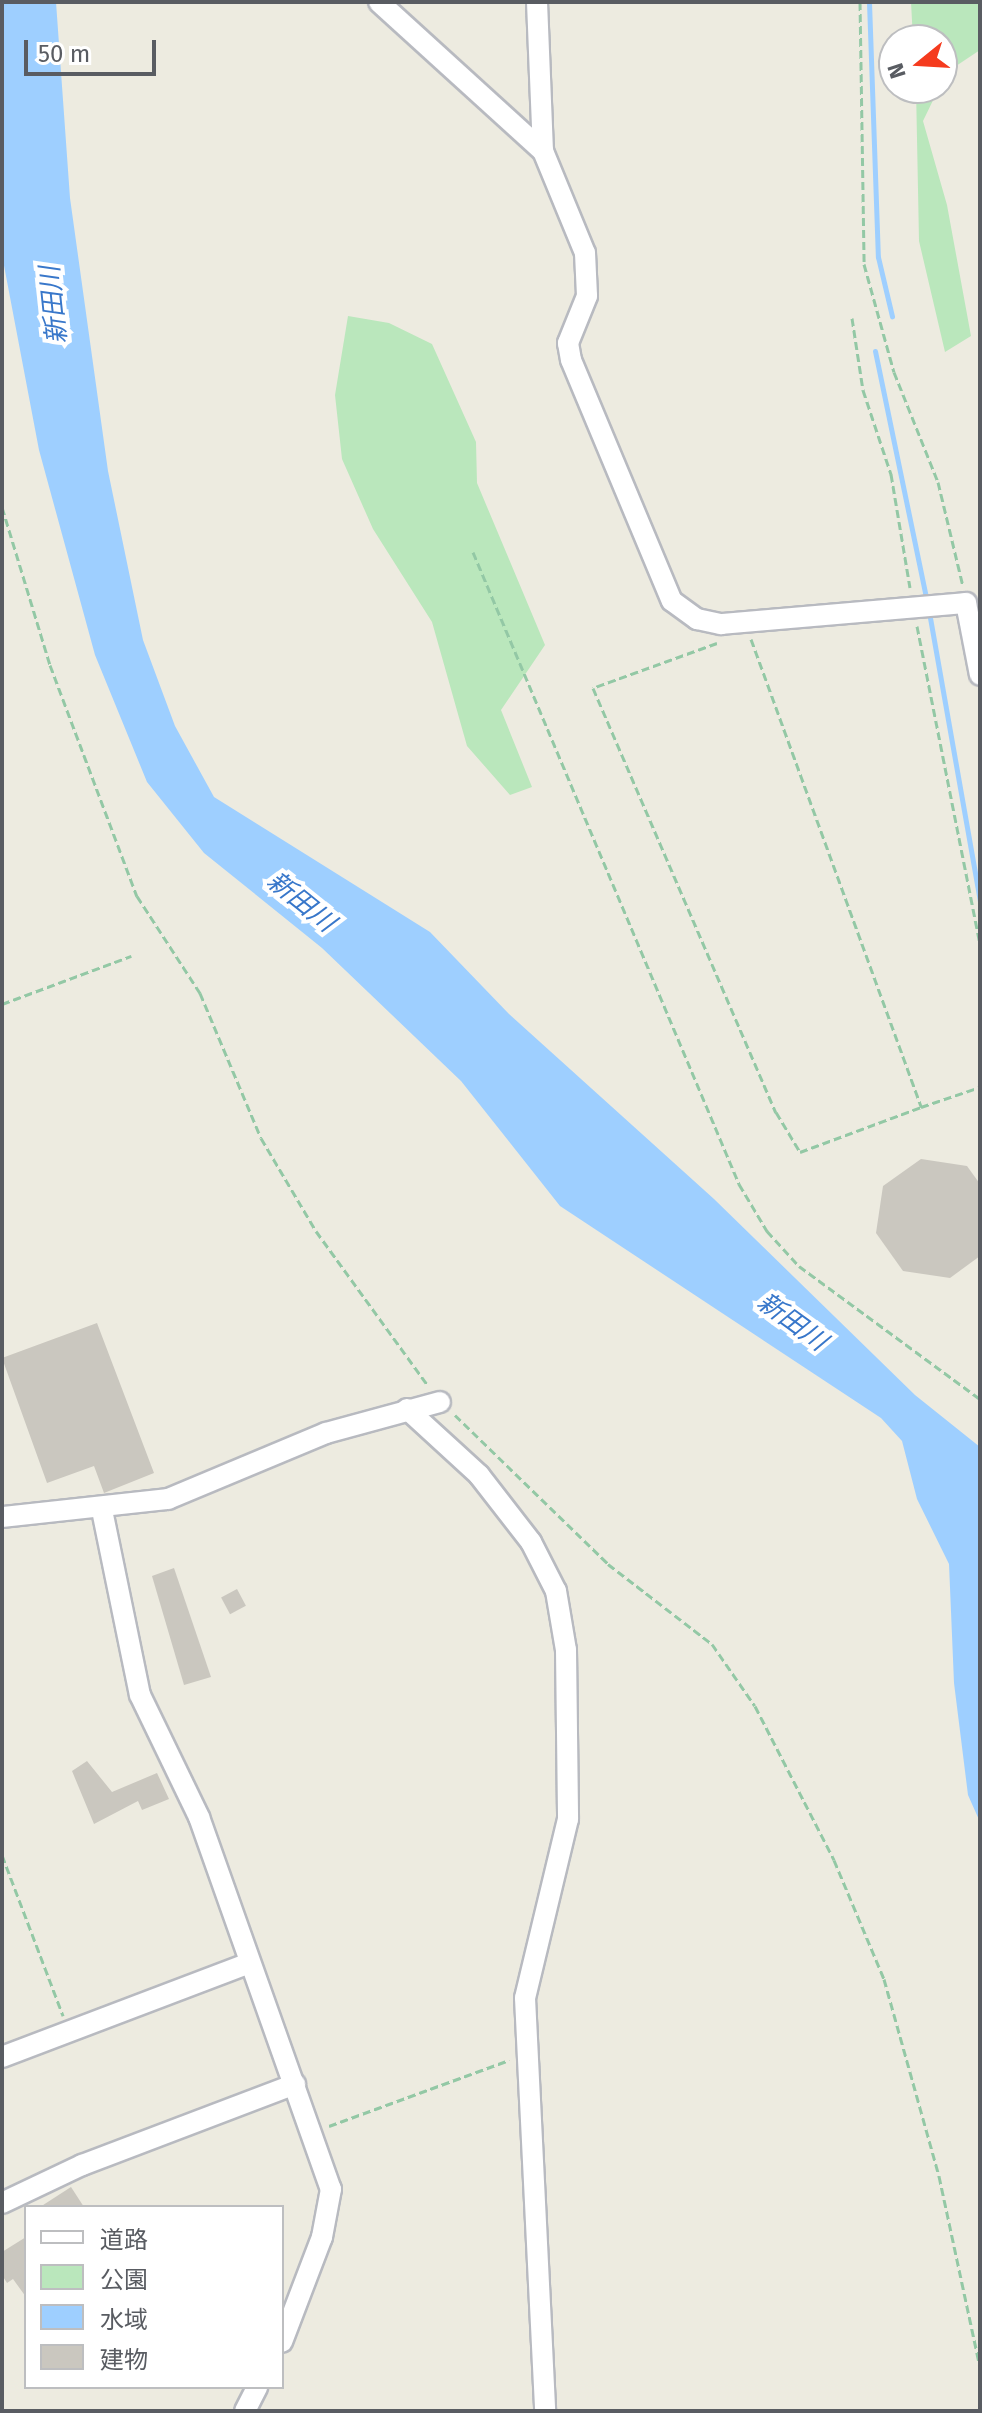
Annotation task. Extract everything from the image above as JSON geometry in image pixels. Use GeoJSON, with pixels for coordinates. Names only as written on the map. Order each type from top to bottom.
{"type":"FeatureCollection","features":[{"type":"Feature","properties":{"kind":"street"},"geometry":{"type":"LineString","coordinates":[[379,2],[543,151]]}},
{"type":"Feature","properties":{"kind":"street"},"geometry":{"type":"LineString","coordinates":[[537,2],[543,151],[585,253],[587,296],[568,343],[571,360],[604,429],[656,571],[672,601],[697,619],[744,622],[924,604],[966,603],[979,665]]}},
{"type":"Feature","properties":{"kind":"street"},"geometry":{"type":"LineString","coordinates":[[2,1517],[102,1510],[191,1493],[292,1446],[407,1409],[440,1402]]}},
{"type":"Feature","properties":{"kind":"street"},"geometry":{"type":"LineString","coordinates":[[407,1409],[479,1475],[531,1542],[556,1591],[566,1650],[568,1819],[525,1998],[545,2411]]}},
{"type":"Feature","properties":{"kind":"street"},"geometry":{"type":"LineString","coordinates":[[102,1510],[140,1695],[199,1817],[295,2084],[331,2203],[284,2336]]}},
{"type":"Feature","properties":{"kind":"street"},"geometry":{"type":"LineString","coordinates":[[2,2057],[250,1963]]}},
{"type":"Feature","properties":{"kind":"street"},"geometry":{"type":"LineString","coordinates":[[2,2203],[82,2165],[295,2084]]}},
{"type":"Feature","properties":{"kind":"street"},"geometry":{"type":"LineString","coordinates":[[245,2411],[256,2389]]}},
{"type":"Feature","properties":{"kind":"path"},"geometry":{"type":"LineString","coordinates":[[860,2],[864,264],[894,372],[938,482],[966,603]]}},
{"type":"Feature","properties":{"kind":"path"},"geometry":{"type":"LineString","coordinates":[[852,318],[863,390],[891,474],[924,604],[980,944]]}},
{"type":"Feature","properties":{"kind":"path"},"geometry":{"type":"LineString","coordinates":[[2,507],[50,665],[137,896],[200,993],[261,1138],[316,1231],[440,1402],[608,1564],[712,1644],[755,1706],[834,1860],[884,1979],[939,2176],[980,2367]]}},
{"type":"Feature","properties":{"kind":"path"},"geometry":{"type":"LineString","coordinates":[[473,552],[739,1184],[767,1231],[799,1266],[980,1399]]}},
{"type":"Feature","properties":{"kind":"path"},"geometry":{"type":"LineString","coordinates":[[744,622],[921,1107]]}},
{"type":"Feature","properties":{"kind":"path"},"geometry":{"type":"LineString","coordinates":[[744,622],[731,638],[593,688],[776,1112],[800,1152],[980,1087]]}},
{"type":"Feature","properties":{"kind":"path"},"geometry":{"type":"LineString","coordinates":[[2,1004],[131,956]]}},
{"type":"Feature","properties":{"kind":"path"},"geometry":{"type":"LineString","coordinates":[[2,1855],[69,2030]]}},
{"type":"Feature","properties":{"kind":"path"},"geometry":{"type":"LineString","coordinates":[[310,2131],[506,2060],[529,2063]]}},
{"type":"Feature","properties":{"kind":"green space"},"geometry":{"type":"Polygon","coordinates":[[[911,2],[980,2],[980,50],[958,65],[958,24],[912,24],[911,2]]]}},
{"type":"Feature","properties":{"kind":"green space"},"geometry":{"type":"Polygon","coordinates":[[[916,104],[931,104],[923,121],[947,205],[971,336],[945,352],[919,241],[916,104]]]}},
{"type":"Feature","properties":{"kind":"green space"},"geometry":{"type":"Polygon","coordinates":[[[348,316],[389,323],[432,344],[476,442],[477,483],[545,645],[501,710],[532,787],[510,795],[467,746],[432,622],[373,529],[342,459],[335,395],[348,316]]]}},
{"type":"Feature","properties":{"kind":"water","name":"新田川"},"geometry":{"type":"Polygon","coordinates":[[[2,2],[56,2],[70,198],[108,471],[143,640],[175,726],[214,797],[430,932],[509,1014],[714,1199],[915,1395],[980,1447],[980,1822],[968,1795],[954,1683],[949,1564],[917,1499],[902,1441],[881,1418],[560,1206],[461,1081],[322,948],[204,853],[147,782],[95,655],[39,450],[2,255],[2,2]]]}},
{"type":"Feature","properties":{"kind":"building"},"geometry":{"type":"Polygon","coordinates":[[[921,1159],[967,1166],[980,1184],[980,1256],[950,1278],[903,1271],[876,1233],[883,1186],[921,1159]]]}},
{"type":"Feature","properties":{"kind":"building"},"geometry":{"type":"Polygon","coordinates":[[[97,1323],[154,1473],[104,1493],[94,1466],[47,1483],[2,1358],[97,1323]]]}},
{"type":"Feature","properties":{"kind":"building"},"geometry":{"type":"Polygon","coordinates":[[[174,1568],[211,1677],[184,1685],[152,1576],[174,1568]]]}},
{"type":"Feature","properties":{"kind":"building"},"geometry":{"type":"Polygon","coordinates":[[[237,1589],[246,1606],[230,1614],[221,1597],[237,1589]]]}},
{"type":"Feature","properties":{"kind":"building"},"geometry":{"type":"Polygon","coordinates":[[[87,1761],[112,1792],[157,1773],[169,1799],[142,1810],[138,1801],[94,1824],[72,1771],[87,1761]]]}},
{"type":"Feature","properties":{"kind":"building"},"geometry":{"type":"Polygon","coordinates":[[[71,2187],[83,2205],[43,2205],[71,2187]]]}},
{"type":"Feature","properties":{"kind":"building"},"geometry":{"type":"Polygon","coordinates":[[[24,2238],[24,2294],[13,2279],[7,2283],[2,2275],[2,2252],[24,2238]]]}},
{"type":"Feature","properties":{"kind":"waterway"},"geometry":{"type":"LineString","coordinates":[[869,2],[878,257],[892,316]]}},
{"type":"Feature","properties":{"kind":"waterway"},"geometry":{"type":"LineString","coordinates":[[875,351],[927,602]]}},
{"type":"Feature","properties":{"kind":"waterway"},"geometry":{"type":"LineString","coordinates":[[929,612],[980,902]]}}]}
